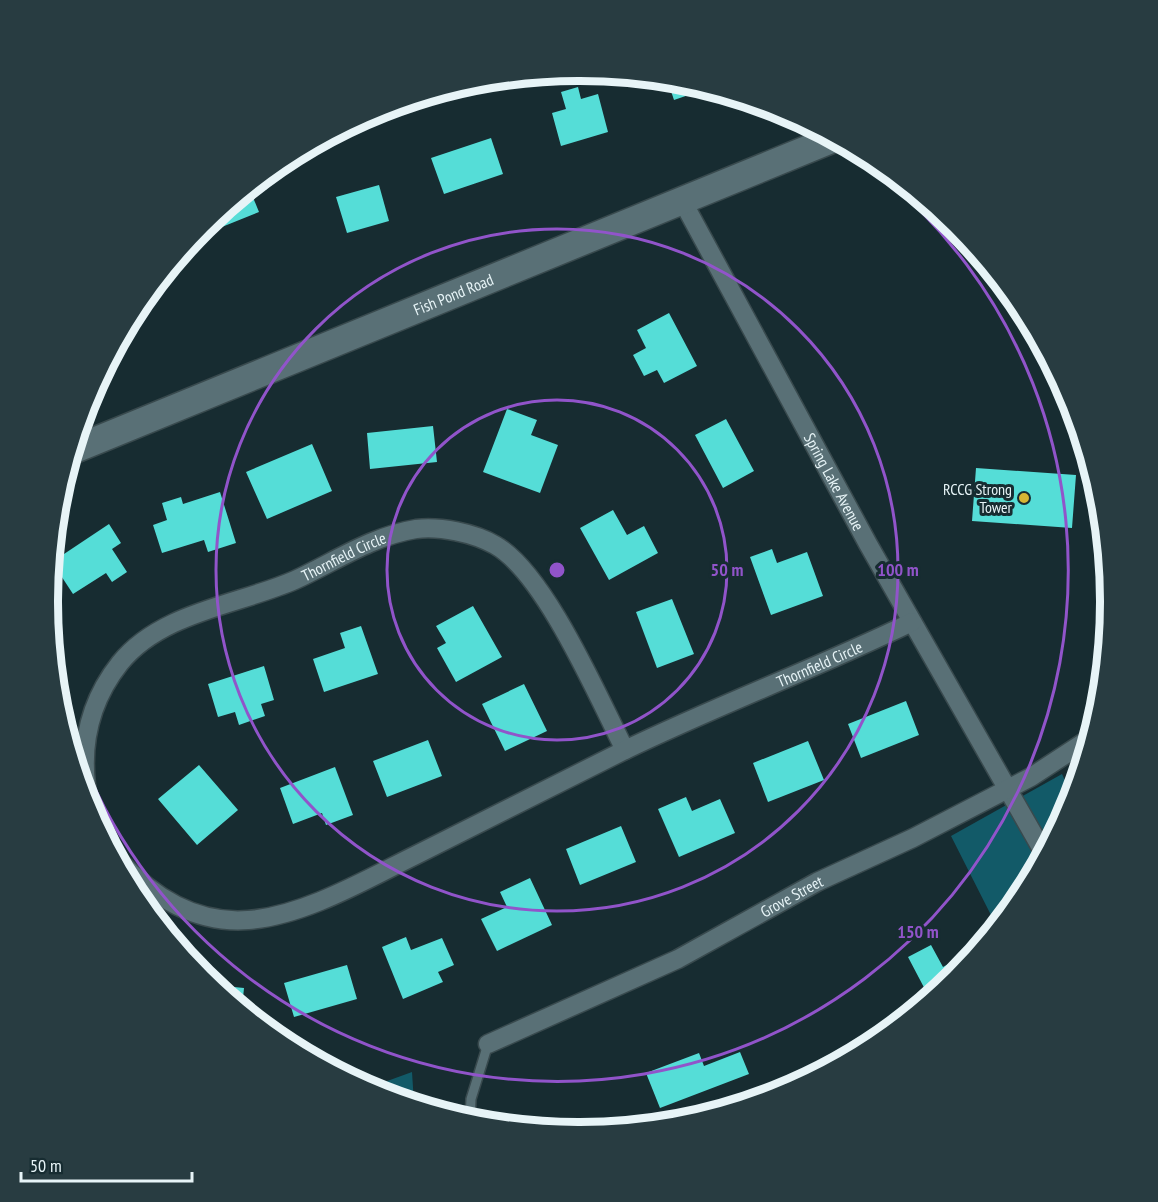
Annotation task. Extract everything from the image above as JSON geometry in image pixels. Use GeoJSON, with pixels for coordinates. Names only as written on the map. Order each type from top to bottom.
{"type":"FeatureCollection","features":[{"type":"Feature","properties":{"kind":"street","name":"Fish Pond Road"},"geometry":{"type":"LineString","coordinates":[[82,446],[825,142]]}},
{"type":"Feature","properties":{"kind":"street","name":"Spring Lake Avenue"},"geometry":{"type":"LineString","coordinates":[[683,202],[753,335],[912,622],[1039,844]]}},
{"type":"Feature","properties":{"kind":"street","name":"Thornfield Circle"},"geometry":{"type":"LineString","coordinates":[[83,758],[88,726],[108,680],[122,660],[142,642],[186,618],[293,580],[381,538],[418,529],[436,529],[479,538],[509,555],[530,575],[564,633],[625,750]]}},
{"type":"Feature","properties":{"kind":"street","name":"Thornfield Circle"},"geometry":{"type":"LineString","coordinates":[[141,883],[163,900],[185,910],[226,920],[270,916],[309,904],[381,872],[625,750],[846,654],[912,622]]}},
{"type":"Feature","properties":{"kind":"street","name":"Grove Street"},"geometry":{"type":"LineString","coordinates":[[488,1044],[630,982],[724,934],[817,882],[1008,790],[1079,745]]}},
{"type":"Feature","properties":{"kind":"lane"},"geometry":{"type":"LineString","coordinates":[[470,1110],[471,1099],[488,1044]]}},
{"type":"Feature","properties":{"kind":"shaded area"},"geometry":{"type":"Polygon","coordinates":[[[1062,774],[1066,783],[1046,831],[1030,861],[992,918],[951,836],[1062,774]]]}},
{"type":"Feature","properties":{"kind":"shaded area"},"geometry":{"type":"Polygon","coordinates":[[[412,1072],[413,1094],[412,1094],[382,1083],[412,1072]]]}},
{"type":"Feature","properties":{"kind":"building"},"geometry":{"type":"Polygon","coordinates":[[[578,87],[581,99],[598,94],[608,132],[561,146],[552,113],[566,109],[561,92],[578,87]]]}},
{"type":"Feature","properties":{"kind":"building"},"geometry":{"type":"Polygon","coordinates":[[[670,89],[693,94],[674,100],[670,89]]]}},
{"type":"Feature","properties":{"kind":"building"},"geometry":{"type":"Polygon","coordinates":[[[491,138],[503,174],[444,194],[431,158],[491,138]]]}},
{"type":"Feature","properties":{"kind":"building"},"geometry":{"type":"Polygon","coordinates":[[[266,185],[267,189],[255,194],[266,185]]]}},
{"type":"Feature","properties":{"kind":"building"},"geometry":{"type":"Polygon","coordinates":[[[379,185],[389,221],[347,233],[336,197],[379,185]]]}},
{"type":"Feature","properties":{"kind":"building"},"geometry":{"type":"Polygon","coordinates":[[[252,196],[259,212],[214,230],[252,196]]]}},
{"type":"Feature","properties":{"kind":"building"},"geometry":{"type":"Polygon","coordinates":[[[669,313],[697,366],[664,383],[657,370],[644,376],[633,355],[646,348],[637,330],[669,313]]]}},
{"type":"Feature","properties":{"kind":"building"},"geometry":{"type":"Polygon","coordinates":[[[507,409],[537,420],[531,435],[558,445],[540,493],[483,472],[507,409]]]}},
{"type":"Feature","properties":{"kind":"building"},"geometry":{"type":"Polygon","coordinates":[[[726,419],[754,471],[723,488],[695,435],[726,419]]]}},
{"type":"Feature","properties":{"kind":"building"},"geometry":{"type":"Polygon","coordinates":[[[433,426],[437,462],[370,469],[367,433],[433,426]]]}},
{"type":"Feature","properties":{"kind":"building"},"geometry":{"type":"Polygon","coordinates":[[[312,444],[332,491],[267,519],[246,472],[312,444]]]}},
{"type":"Feature","properties":{"kind":"building","name":"RCCG Strong Tower"},"geometry":{"type":"Polygon","coordinates":[[[976,468],[1076,475],[1072,528],[972,521],[976,468]]]}},
{"type":"Feature","properties":{"kind":"building"},"geometry":{"type":"Polygon","coordinates":[[[220,492],[236,543],[208,552],[204,540],[162,553],[153,525],[167,520],[162,503],[181,497],[183,504],[220,492]]]}},
{"type":"Feature","properties":{"kind":"building"},"geometry":{"type":"Polygon","coordinates":[[[613,510],[627,535],[644,526],[658,553],[609,580],[580,528],[613,510]]]}},
{"type":"Feature","properties":{"kind":"building"},"geometry":{"type":"Polygon","coordinates":[[[109,524],[121,543],[112,549],[127,572],[112,582],[106,573],[73,594],[60,574],[61,556],[109,524]]]}},
{"type":"Feature","properties":{"kind":"building"},"geometry":{"type":"Polygon","coordinates":[[[772,549],[777,563],[807,552],[823,596],[771,615],[750,557],[772,549]]]}},
{"type":"Feature","properties":{"kind":"building"},"geometry":{"type":"Polygon","coordinates":[[[672,599],[694,654],[657,668],[636,612],[672,599]]]}},
{"type":"Feature","properties":{"kind":"building"},"geometry":{"type":"Polygon","coordinates":[[[473,606],[502,657],[456,682],[437,648],[446,643],[436,626],[473,606]]]}},
{"type":"Feature","properties":{"kind":"building"},"geometry":{"type":"Polygon","coordinates":[[[361,626],[378,674],[324,692],[313,659],[345,648],[340,633],[361,626]]]}},
{"type":"Feature","properties":{"kind":"building"},"geometry":{"type":"Polygon","coordinates":[[[264,666],[274,700],[261,704],[265,716],[239,725],[235,712],[218,717],[208,684],[264,666]]]}},
{"type":"Feature","properties":{"kind":"building"},"geometry":{"type":"Polygon","coordinates":[[[524,684],[547,731],[505,751],[482,704],[524,684]]]}},
{"type":"Feature","properties":{"kind":"building"},"geometry":{"type":"Polygon","coordinates":[[[906,701],[919,735],[861,758],[848,724],[906,701]]]}},
{"type":"Feature","properties":{"kind":"building"},"geometry":{"type":"Polygon","coordinates":[[[428,740],[442,776],[387,797],[373,761],[428,740]]]}},
{"type":"Feature","properties":{"kind":"building"},"geometry":{"type":"Polygon","coordinates":[[[808,741],[824,780],[768,802],[753,763],[808,741]]]}},
{"type":"Feature","properties":{"kind":"building"},"geometry":{"type":"Polygon","coordinates":[[[199,765],[238,810],[197,845],[158,799],[199,765]]]}},
{"type":"Feature","properties":{"kind":"building"},"geometry":{"type":"Polygon","coordinates":[[[335,767],[353,815],[326,825],[322,813],[293,824],[280,788],[335,767]]]}},
{"type":"Feature","properties":{"kind":"building"},"geometry":{"type":"Polygon","coordinates":[[[686,797],[692,811],[720,799],[735,833],[679,857],[658,809],[686,797]]]}},
{"type":"Feature","properties":{"kind":"building"},"geometry":{"type":"Polygon","coordinates":[[[621,826],[636,862],[580,885],[566,849],[621,826]]]}},
{"type":"Feature","properties":{"kind":"building"},"geometry":{"type":"Polygon","coordinates":[[[530,878],[552,925],[497,951],[481,919],[507,907],[500,892],[530,878]]]}},
{"type":"Feature","properties":{"kind":"building"},"geometry":{"type":"Polygon","coordinates":[[[406,937],[411,950],[442,938],[454,965],[438,972],[443,982],[403,999],[382,947],[406,937]]]}},
{"type":"Feature","properties":{"kind":"building"},"geometry":{"type":"Polygon","coordinates":[[[931,945],[943,967],[955,960],[925,989],[908,957],[931,945]]]}},
{"type":"Feature","properties":{"kind":"building"},"geometry":{"type":"Polygon","coordinates":[[[347,965],[357,999],[294,1017],[284,983],[347,965]]]}},
{"type":"Feature","properties":{"kind":"building"},"geometry":{"type":"Polygon","coordinates":[[[230,987],[244,988],[243,998],[230,987]]]}},
{"type":"Feature","properties":{"kind":"building"},"geometry":{"type":"Polygon","coordinates":[[[740,1052],[749,1074],[660,1108],[646,1073],[699,1053],[704,1066],[740,1052]]]}},
{"type":"Feature","properties":{"kind":"place","name":"RCCG Strong Tower"},"geometry":{"type":"Point","coordinates":[1024,498]}}]}
